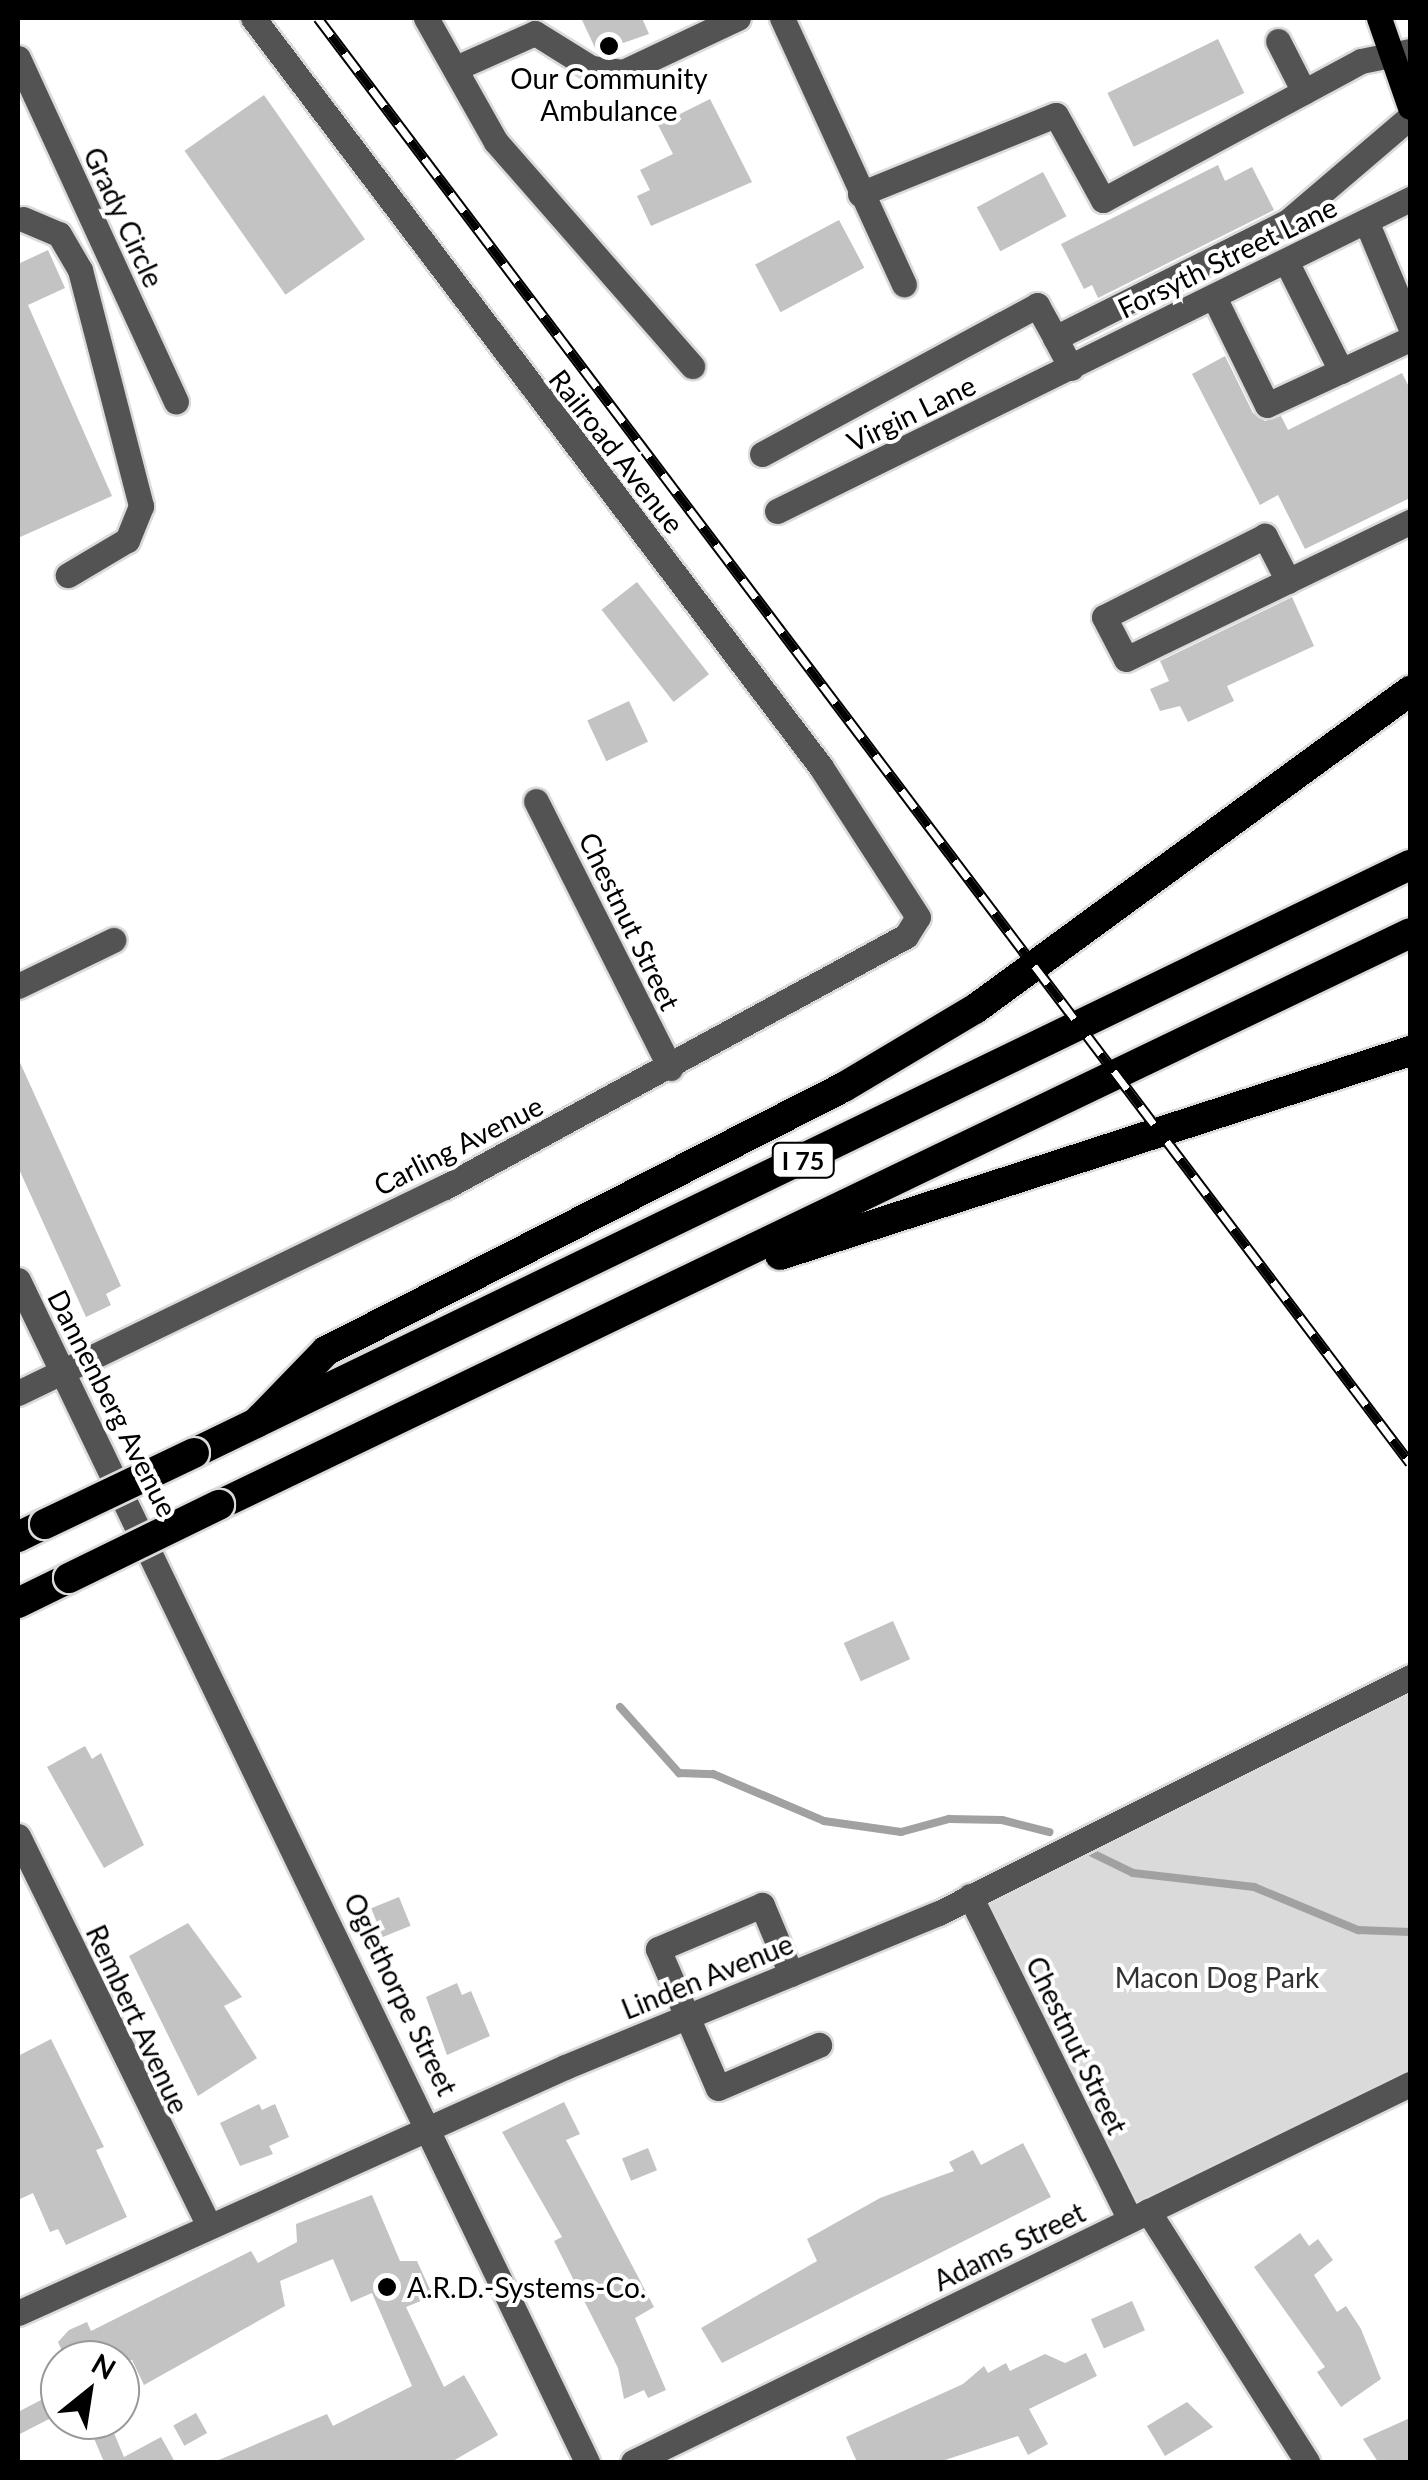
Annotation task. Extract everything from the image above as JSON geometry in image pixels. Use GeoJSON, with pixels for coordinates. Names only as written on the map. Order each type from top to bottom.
{"type":"FeatureCollection","features":[{"type":"Feature","properties":{"kind":"highway"},"geometry":{"type":"LineString","coordinates":[[256,1423],[326,1351],[844,1087],[976,1009],[1410,692]]}},
{"type":"Feature","properties":{"kind":"highway","name":"I 75"},"geometry":{"type":"LineString","coordinates":[[31,1530],[1410,864]]}},
{"type":"Feature","properties":{"kind":"highway","name":"I 75"},"geometry":{"type":"LineString","coordinates":[[18,1604],[1410,933]]}},
{"type":"Feature","properties":{"kind":"highway"},"geometry":{"type":"LineString","coordinates":[[700,1278],[1410,1051]]}},
{"type":"Feature","properties":{"kind":"main road"},"geometry":{"type":"LineString","coordinates":[[1379,18],[1402,55],[1410,107]]}},
{"type":"Feature","properties":{"kind":"street","name":"Railroad Avenue"},"geometry":{"type":"LineString","coordinates":[[253,18],[821,767],[918,917],[915,929]]}},
{"type":"Feature","properties":{"kind":"street"},"geometry":{"type":"LineString","coordinates":[[426,18],[496,142],[692,366]]}},
{"type":"Feature","properties":{"kind":"street"},"geometry":{"type":"LineString","coordinates":[[456,68],[535,33],[591,68],[623,72],[738,18]]}},
{"type":"Feature","properties":{"kind":"street"},"geometry":{"type":"LineString","coordinates":[[782,18],[904,284]]}},
{"type":"Feature","properties":{"kind":"street"},"geometry":{"type":"LineString","coordinates":[[1278,41],[1304,92]]}},
{"type":"Feature","properties":{"kind":"street"},"geometry":{"type":"LineString","coordinates":[[860,194],[1056,115],[1103,200],[1361,62],[1402,55]]}},
{"type":"Feature","properties":{"kind":"street","name":"Grady Circle"},"geometry":{"type":"LineString","coordinates":[[18,58],[176,401]]}},
{"type":"Feature","properties":{"kind":"street"},"geometry":{"type":"LineString","coordinates":[[1055,338],[1287,222],[1410,117]]}},
{"type":"Feature","properties":{"kind":"street","name":"Forsyth Street Lane"},"geometry":{"type":"LineString","coordinates":[[1071,368],[1410,199]]}},
{"type":"Feature","properties":{"kind":"street"},"geometry":{"type":"LineString","coordinates":[[19,216],[59,234],[80,270],[140,506],[127,540],[68,575]]}},
{"type":"Feature","properties":{"kind":"street"},"geometry":{"type":"LineString","coordinates":[[1366,221],[1410,326]]}},
{"type":"Feature","properties":{"kind":"street"},"geometry":{"type":"LineString","coordinates":[[1286,261],[1341,371]]}},
{"type":"Feature","properties":{"kind":"street"},"geometry":{"type":"LineString","coordinates":[[1214,296],[1267,405],[1410,339]]}},
{"type":"Feature","properties":{"kind":"street"},"geometry":{"type":"LineString","coordinates":[[762,454],[1037,305],[1071,368]]}},
{"type":"Feature","properties":{"kind":"street","name":"Virgin Lane"},"geometry":{"type":"LineString","coordinates":[[777,511],[1071,368]]}},
{"type":"Feature","properties":{"kind":"street"},"geometry":{"type":"LineString","coordinates":[[1288,581],[1264,536],[1104,617],[1126,659],[1288,581],[1410,522]]}},
{"type":"Feature","properties":{"kind":"street","name":"Chestnut Street"},"geometry":{"type":"LineString","coordinates":[[536,801],[670,1068]]}},
{"type":"Feature","properties":{"kind":"street","name":"Carling Avenue"},"geometry":{"type":"LineString","coordinates":[[18,1393],[670,1068],[915,929]]}},
{"type":"Feature","properties":{"kind":"street"},"geometry":{"type":"LineString","coordinates":[[18,986],[114,940]]}},
{"type":"Feature","properties":{"kind":"street","name":"Dannenberg Avenue"},"geometry":{"type":"LineString","coordinates":[[18,1280],[155,1554]]}},
{"type":"Feature","properties":{"kind":"street","name":"Oglethorpe Street"},"geometry":{"type":"LineString","coordinates":[[155,1554],[431,2126],[587,2462]]}},
{"type":"Feature","properties":{"kind":"street","name":"Linden Avenue"},"geometry":{"type":"LineString","coordinates":[[18,2312],[431,2126],[970,1896],[1410,1677]]}},
{"type":"Feature","properties":{"kind":"street","name":"Rembert Avenue"},"geometry":{"type":"LineString","coordinates":[[18,1836],[208,2226]]}},
{"type":"Feature","properties":{"kind":"street","name":"Chestnut Street"},"geometry":{"type":"LineString","coordinates":[[970,1896],[1139,2216],[1306,2462]]}},
{"type":"Feature","properties":{"kind":"street"},"geometry":{"type":"LineString","coordinates":[[791,1974],[762,1905],[658,1949],[718,2088],[820,2045]]}},
{"type":"Feature","properties":{"kind":"street","name":"Adams Street"},"geometry":{"type":"LineString","coordinates":[[633,2462],[1410,2084]]}},
{"type":"Feature","properties":{"kind":"green space","name":"Macon Dog Park"},"geometry":{"type":"Polygon","coordinates":[[[1410,1683],[1410,2082],[1131,2221],[973,1897],[1410,1683]]]}},
{"type":"Feature","properties":{"kind":"building","name":"Our Community Ambulance"},"geometry":{"type":"Polygon","coordinates":[[[581,18],[642,18],[649,34],[597,52],[581,18]]]}},
{"type":"Feature","properties":{"kind":"building"},"geometry":{"type":"Polygon","coordinates":[[[1218,39],[1244,93],[1134,147],[1107,93],[1218,39]]]}},
{"type":"Feature","properties":{"kind":"building"},"geometry":{"type":"Polygon","coordinates":[[[264,95],[365,239],[285,295],[185,151],[264,95]]]}},
{"type":"Feature","properties":{"kind":"building"},"geometry":{"type":"Polygon","coordinates":[[[710,99],[752,182],[651,226],[637,196],[650,190],[640,170],[673,154],[658,125],[710,99]]]}},
{"type":"Feature","properties":{"kind":"building"},"geometry":{"type":"Polygon","coordinates":[[[1218,165],[1225,181],[1252,167],[1274,210],[1098,298],[1092,285],[1084,289],[1061,244],[1218,165]]]}},
{"type":"Feature","properties":{"kind":"building"},"geometry":{"type":"Polygon","coordinates":[[[1043,172],[1066,216],[1000,251],[977,207],[1043,172]]]}},
{"type":"Feature","properties":{"kind":"building"},"geometry":{"type":"Polygon","coordinates":[[[839,220],[864,268],[780,312],[755,265],[839,220]]]}},
{"type":"Feature","properties":{"kind":"building"},"geometry":{"type":"Polygon","coordinates":[[[48,250],[65,288],[28,305],[112,496],[18,538],[18,264],[48,250]]]}},
{"type":"Feature","properties":{"kind":"building"},"geometry":{"type":"Polygon","coordinates":[[[1225,356],[1253,413],[1265,421],[1281,416],[1288,430],[1402,373],[1410,389],[1410,498],[1305,549],[1278,495],[1260,505],[1192,374],[1225,356]]]}},
{"type":"Feature","properties":{"kind":"building"},"geometry":{"type":"Polygon","coordinates":[[[637,582],[709,674],[674,702],[602,610],[637,582]]]}},
{"type":"Feature","properties":{"kind":"building"},"geometry":{"type":"Polygon","coordinates":[[[1292,597],[1314,646],[1227,686],[1234,701],[1188,722],[1180,706],[1160,711],[1150,689],[1169,681],[1160,661],[1292,597]]]}},
{"type":"Feature","properties":{"kind":"building"},"geometry":{"type":"Polygon","coordinates":[[[629,701],[648,742],[606,761],[587,720],[629,701]]]}},
{"type":"Feature","properties":{"kind":"building"},"geometry":{"type":"Polygon","coordinates":[[[18,1058],[121,1286],[106,1294],[111,1305],[86,1317],[18,1167],[18,1058]]]}},
{"type":"Feature","properties":{"kind":"building"},"geometry":{"type":"Polygon","coordinates":[[[893,1621],[910,1659],[861,1681],[844,1643],[893,1621]]]}},
{"type":"Feature","properties":{"kind":"building"},"geometry":{"type":"Polygon","coordinates":[[[85,1746],[92,1759],[101,1753],[144,1845],[104,1868],[47,1767],[85,1746]]]}},
{"type":"Feature","properties":{"kind":"building"},"geometry":{"type":"Polygon","coordinates":[[[399,1897],[411,1926],[383,1937],[371,1908],[399,1897]]]}},
{"type":"Feature","properties":{"kind":"building"},"geometry":{"type":"Polygon","coordinates":[[[188,1923],[242,1997],[224,2006],[257,2058],[198,2096],[129,1956],[188,1923]]]}},
{"type":"Feature","properties":{"kind":"building"},"geometry":{"type":"Polygon","coordinates":[[[457,1983],[462,1995],[471,1991],[490,2036],[447,2055],[426,1997],[457,1983]]]}},
{"type":"Feature","properties":{"kind":"building"},"geometry":{"type":"Polygon","coordinates":[[[51,2039],[104,2147],[96,2150],[127,2217],[66,2245],[58,2229],[50,2232],[33,2193],[18,2200],[18,2056],[51,2039]]]}},
{"type":"Feature","properties":{"kind":"building"},"geometry":{"type":"Polygon","coordinates":[[[564,2102],[580,2134],[566,2140],[654,2307],[635,2318],[666,2390],[648,2398],[644,2390],[624,2399],[618,2368],[554,2241],[562,2237],[502,2132],[564,2102]]]}},
{"type":"Feature","properties":{"kind":"building"},"geometry":{"type":"Polygon","coordinates":[[[259,2104],[262,2110],[275,2104],[289,2137],[269,2146],[273,2154],[240,2166],[220,2123],[259,2104]]]}},
{"type":"Feature","properties":{"kind":"building"},"geometry":{"type":"Polygon","coordinates":[[[1023,2143],[1051,2197],[722,2363],[701,2328],[817,2261],[807,2239],[880,2198],[954,2171],[949,2162],[973,2150],[981,2165],[1023,2143]]]}},
{"type":"Feature","properties":{"kind":"building"},"geometry":{"type":"Polygon","coordinates":[[[648,2148],[657,2170],[631,2181],[622,2158],[648,2148]]]}},
{"type":"Feature","properties":{"kind":"building"},"geometry":{"type":"Polygon","coordinates":[[[372,2195],[400,2261],[417,2261],[433,2296],[406,2307],[444,2387],[464,2375],[498,2435],[453,2461],[214,2462],[327,2414],[333,2426],[412,2386],[372,2293],[351,2302],[333,2259],[280,2281],[285,2306],[144,2385],[140,2377],[140,2340],[60,2340],[69,2330],[87,2322],[91,2331],[251,2251],[258,2263],[297,2242],[296,2224],[372,2195]]]}},
{"type":"Feature","properties":{"kind":"building"},"geometry":{"type":"Polygon","coordinates":[[[1300,2233],[1309,2246],[1318,2239],[1333,2260],[1314,2275],[1337,2312],[1346,2306],[1361,2329],[1381,2379],[1341,2407],[1317,2372],[1325,2367],[1254,2267],[1300,2233]]]}},
{"type":"Feature","properties":{"kind":"building"},"geometry":{"type":"Polygon","coordinates":[[[1132,2301],[1145,2330],[1104,2349],[1091,2319],[1132,2301]]]}},
{"type":"Feature","properties":{"kind":"building"},"geometry":{"type":"Polygon","coordinates":[[[1086,2353],[1097,2376],[1029,2409],[1048,2444],[1028,2455],[1018,2436],[939,2462],[857,2462],[846,2437],[963,2384],[984,2366],[988,2373],[1006,2363],[1010,2371],[1045,2354],[1065,2363],[1086,2353]]]}},
{"type":"Feature","properties":{"kind":"building"},"geometry":{"type":"Polygon","coordinates":[[[40,2401],[40,2424],[18,2435],[18,2412],[40,2401]]]}},
{"type":"Feature","properties":{"kind":"building"},"geometry":{"type":"Polygon","coordinates":[[[1187,2402],[1213,2427],[1165,2456],[1147,2426],[1187,2402]]]}},
{"type":"Feature","properties":{"kind":"building"},"geometry":{"type":"Polygon","coordinates":[[[196,2413],[207,2433],[184,2446],[173,2426],[196,2413]]]}},
{"type":"Feature","properties":{"kind":"building"},"geometry":{"type":"Polygon","coordinates":[[[1410,2418],[1410,2462],[1378,2462],[1363,2439],[1410,2418]]]}},
{"type":"Feature","properties":{"kind":"building"},"geometry":{"type":"Polygon","coordinates":[[[161,2437],[175,2462],[104,2462],[95,2440],[117,2440],[124,2457],[161,2437]]]}},
{"type":"Feature","properties":{"kind":"waterway"},"geometry":{"type":"LineString","coordinates":[[620,1707],[679,1773],[713,1774],[824,1821],[901,1832],[949,1819],[1002,1820],[1049,1832]]}},
{"type":"Feature","properties":{"kind":"waterway"},"geometry":{"type":"LineString","coordinates":[[1092,1853],[1133,1873],[1254,1887],[1358,1930],[1410,1932]]}},
{"type":"Feature","properties":{"kind":"railway"},"geometry":{"type":"LineString","coordinates":[[318,18],[1410,1463]]}},
{"type":"Feature","properties":{"kind":"place","name":"Our Community Ambulance"},"geometry":{"type":"Point","coordinates":[609,46]}},
{"type":"Feature","properties":{"kind":"place","name":"A.R.D.-Systems-Co."},"geometry":{"type":"Point","coordinates":[387,2287]}}]}
